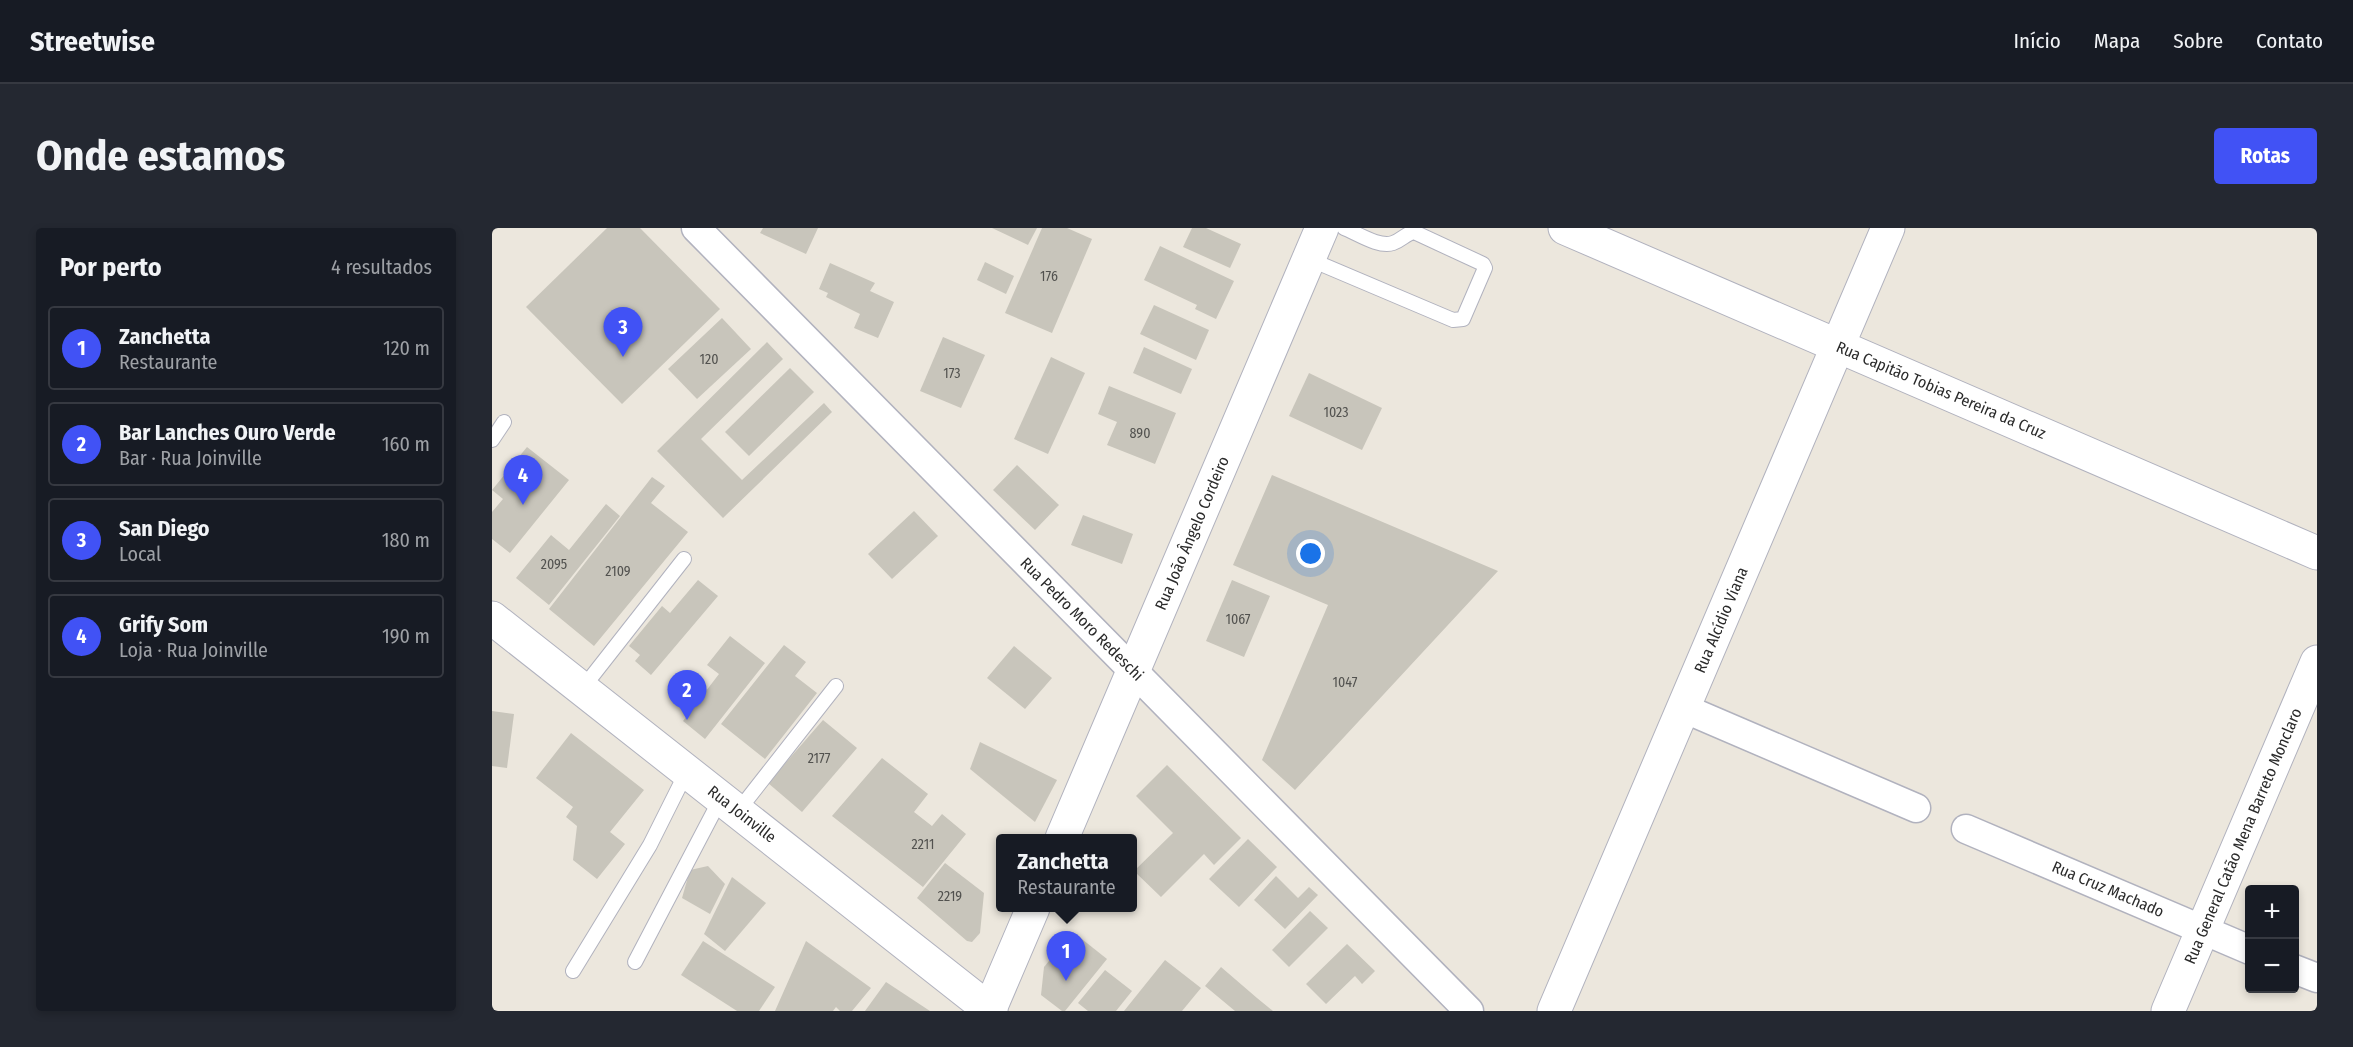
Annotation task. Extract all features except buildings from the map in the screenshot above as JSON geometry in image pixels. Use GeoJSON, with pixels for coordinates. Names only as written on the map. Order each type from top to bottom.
{"type":"FeatureCollection","features":[{"type":"Feature","properties":{"kind":"street","name":"Rua Pedro Moro Redeschi"},"geometry":{"type":"LineString","coordinates":[[696,228],[1469,1011]]}},
{"type":"Feature","properties":{"kind":"street","name":"Rua João Ângelo Cordeiro"},"geometry":{"type":"LineString","coordinates":[[1064,834],[1322,228]]}},
{"type":"Feature","properties":{"kind":"street","name":"Rua Capitão Tobias Pereira da Cruz"},"geometry":{"type":"LineString","coordinates":[[1565,228],[2317,553]]}},
{"type":"Feature","properties":{"kind":"street","name":"Rua Alcídio Viana"},"geometry":{"type":"LineString","coordinates":[[1554,1011],[1888,228]]}},
{"type":"Feature","properties":{"kind":"street","name":"Rua Joinville"},"geometry":{"type":"LineString","coordinates":[[492,618],[990,1011]]}},
{"type":"Feature","properties":{"kind":"street","name":"Rua General Catão Mena Barreto Monclaro"},"geometry":{"type":"LineString","coordinates":[[2168,1011],[2317,662]]}},
{"type":"Feature","properties":{"kind":"street"},"geometry":{"type":"LineString","coordinates":[[1683,708],[1916,808]]}},
{"type":"Feature","properties":{"kind":"street","name":"Rua Cruz Machado"},"geometry":{"type":"LineString","coordinates":[[1966,829],[2245,948]]}},
{"type":"Feature","properties":{"kind":"street"},"geometry":{"type":"LineString","coordinates":[[990,1011],[1031,912]]}},
{"type":"Feature","properties":{"kind":"street"},"geometry":{"type":"LineString","coordinates":[[2299,971],[2317,978]]}},
{"type":"Feature","properties":{"kind":"lane"},"geometry":{"type":"LineString","coordinates":[[1309,259],[1453,320],[1463,319],[1485,268],[1483,264],[1414,232],[1406,234],[1391,244],[1382,244],[1344,228]]}},
{"type":"Feature","properties":{"kind":"lane"},"geometry":{"type":"LineString","coordinates":[[492,440],[504,422]]}},
{"type":"Feature","properties":{"kind":"lane"},"geometry":{"type":"LineString","coordinates":[[582,689],[684,559]]}},
{"type":"Feature","properties":{"kind":"lane"},"geometry":{"type":"LineString","coordinates":[[634,963],[730,805],[836,686]]}},
{"type":"Feature","properties":{"kind":"lane"},"geometry":{"type":"LineString","coordinates":[[573,972],[650,845],[687,771]]}},
{"type":"Feature","properties":{"kind":"place","name":"San Diego"},"geometry":{"type":"Point","coordinates":[623,357]}},
{"type":"Feature","properties":{"kind":"place","name":"Grify Som"},"geometry":{"type":"Point","coordinates":[523,505]}},
{"type":"Feature","properties":{"kind":"place","name":"Bar Lanches Ouro Verde"},"geometry":{"type":"Point","coordinates":[687,720]}},
{"type":"Feature","properties":{"kind":"place","name":"Zanchetta"},"geometry":{"type":"Point","coordinates":[1066,981]}}]}
